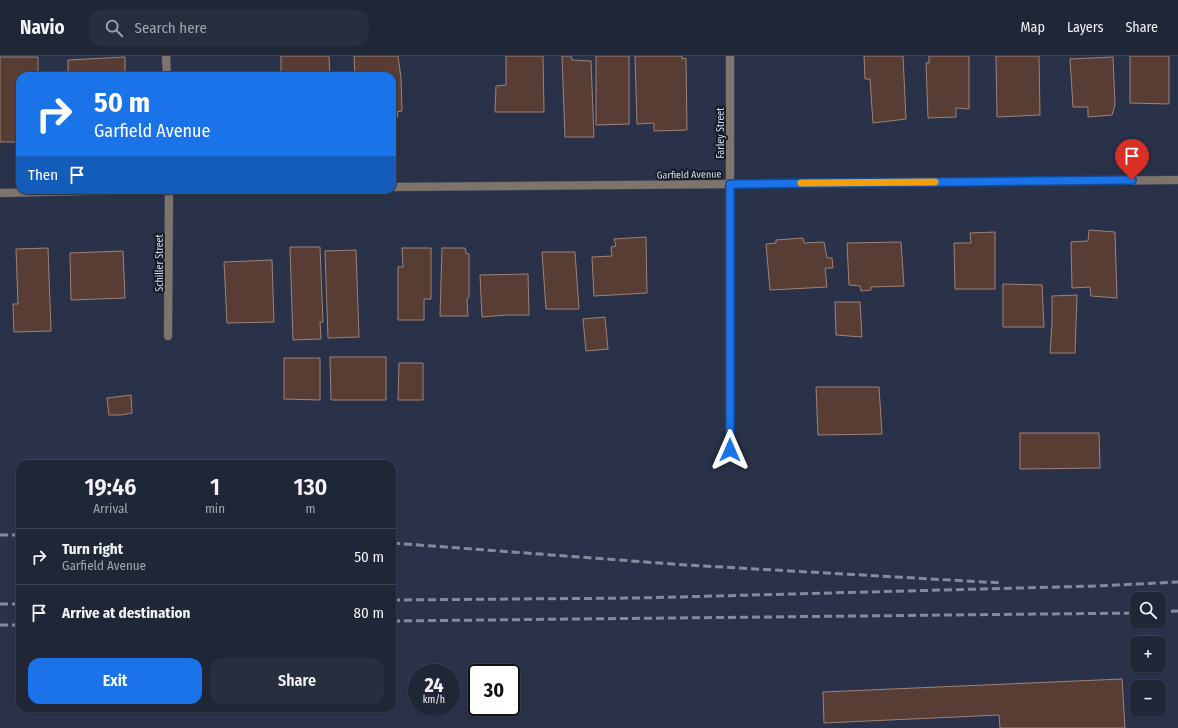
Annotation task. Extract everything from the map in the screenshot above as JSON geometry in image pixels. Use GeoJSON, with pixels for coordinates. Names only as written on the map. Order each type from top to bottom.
{"type":"FeatureCollection","features":[{"type":"Feature","properties":{"kind":"street"},"geometry":{"type":"LineString","coordinates":[[166,56],[167,72]]}},
{"type":"Feature","properties":{"kind":"street","name":"Farley Street"},"geometry":{"type":"LineString","coordinates":[[730,56],[730,450]]}},
{"type":"Feature","properties":{"kind":"street","name":"Garfield Avenue"},"geometry":{"type":"LineString","coordinates":[[396,187],[1178,180]]}},
{"type":"Feature","properties":{"kind":"street"},"geometry":{"type":"LineString","coordinates":[[0,193],[16,193]]}},
{"type":"Feature","properties":{"kind":"street","name":"Schiller Street"},"geometry":{"type":"LineString","coordinates":[[168,336],[169,194]]}},
{"type":"Feature","properties":{"kind":"building"},"geometry":{"type":"Polygon","coordinates":[[[281,56],[329,56],[330,72],[281,72],[281,56]]]}},
{"type":"Feature","properties":{"kind":"building"},"geometry":{"type":"Polygon","coordinates":[[[354,56],[398,56],[401,78],[402,111],[397,112],[398,117],[396,117],[396,72],[355,72],[354,56]]]}},
{"type":"Feature","properties":{"kind":"building"},"geometry":{"type":"Polygon","coordinates":[[[506,56],[543,56],[544,112],[495,112],[496,86],[506,85],[506,56]]]}},
{"type":"Feature","properties":{"kind":"building"},"geometry":{"type":"Polygon","coordinates":[[[562,56],[571,56],[572,60],[591,61],[594,137],[565,137],[562,56]]]}},
{"type":"Feature","properties":{"kind":"building"},"geometry":{"type":"Polygon","coordinates":[[[596,56],[629,56],[629,124],[596,125],[596,56]]]}},
{"type":"Feature","properties":{"kind":"building"},"geometry":{"type":"Polygon","coordinates":[[[635,56],[682,56],[682,59],[686,58],[687,130],[654,131],[654,123],[637,124],[635,56]]]}},
{"type":"Feature","properties":{"kind":"building"},"geometry":{"type":"Polygon","coordinates":[[[864,56],[903,56],[906,119],[873,123],[870,79],[865,79],[864,56]]]}},
{"type":"Feature","properties":{"kind":"building"},"geometry":{"type":"Polygon","coordinates":[[[929,56],[969,56],[969,109],[956,108],[956,117],[928,118],[926,63],[929,63],[929,56]]]}},
{"type":"Feature","properties":{"kind":"building"},"geometry":{"type":"Polygon","coordinates":[[[996,56],[1039,56],[1040,115],[997,117],[996,56]]]}},
{"type":"Feature","properties":{"kind":"building"},"geometry":{"type":"Polygon","coordinates":[[[1130,56],[1169,56],[1169,104],[1130,103],[1130,56]]]}},
{"type":"Feature","properties":{"kind":"building"},"geometry":{"type":"Polygon","coordinates":[[[0,57],[38,57],[38,72],[16,72],[16,142],[0,142],[0,57]]]}},
{"type":"Feature","properties":{"kind":"building"},"geometry":{"type":"Polygon","coordinates":[[[125,57],[125,72],[68,72],[68,60],[125,57]]]}},
{"type":"Feature","properties":{"kind":"building"},"geometry":{"type":"Polygon","coordinates":[[[1113,57],[1115,105],[1112,115],[1088,117],[1088,107],[1073,107],[1070,59],[1113,57]]]}},
{"type":"Feature","properties":{"kind":"building"},"geometry":{"type":"Polygon","coordinates":[[[1089,230],[1115,232],[1117,298],[1091,296],[1090,287],[1072,288],[1071,242],[1088,241],[1089,230]]]}},
{"type":"Feature","properties":{"kind":"building"},"geometry":{"type":"Polygon","coordinates":[[[995,232],[995,289],[955,289],[954,243],[971,243],[970,233],[995,232]]]}},
{"type":"Feature","properties":{"kind":"building"},"geometry":{"type":"Polygon","coordinates":[[[646,237],[647,293],[594,296],[592,257],[612,256],[611,247],[616,246],[614,239],[646,237]]]}},
{"type":"Feature","properties":{"kind":"building"},"geometry":{"type":"Polygon","coordinates":[[[803,238],[804,243],[824,242],[827,258],[832,258],[833,268],[825,268],[827,287],[770,290],[766,244],[776,243],[776,240],[803,238]]]}},
{"type":"Feature","properties":{"kind":"building"},"geometry":{"type":"Polygon","coordinates":[[[901,242],[904,286],[871,287],[871,290],[861,291],[860,286],[849,285],[847,243],[901,242]]]}},
{"type":"Feature","properties":{"kind":"building"},"geometry":{"type":"Polygon","coordinates":[[[290,247],[320,247],[323,322],[320,322],[321,339],[293,340],[290,247]]]}},
{"type":"Feature","properties":{"kind":"building"},"geometry":{"type":"Polygon","coordinates":[[[48,248],[51,331],[14,332],[13,304],[18,304],[16,249],[48,248]]]}},
{"type":"Feature","properties":{"kind":"building"},"geometry":{"type":"Polygon","coordinates":[[[402,248],[431,248],[431,299],[424,299],[424,320],[398,320],[398,267],[403,267],[402,248]]]}},
{"type":"Feature","properties":{"kind":"building"},"geometry":{"type":"Polygon","coordinates":[[[442,248],[465,248],[466,253],[469,254],[469,297],[467,299],[468,316],[440,316],[442,248]]]}},
{"type":"Feature","properties":{"kind":"building"},"geometry":{"type":"Polygon","coordinates":[[[356,250],[359,337],[328,338],[325,251],[356,250]]]}},
{"type":"Feature","properties":{"kind":"building"},"geometry":{"type":"Polygon","coordinates":[[[123,251],[125,298],[71,300],[70,253],[123,251]]]}},
{"type":"Feature","properties":{"kind":"building"},"geometry":{"type":"Polygon","coordinates":[[[542,252],[575,252],[579,309],[546,309],[542,252]]]}},
{"type":"Feature","properties":{"kind":"building"},"geometry":{"type":"Polygon","coordinates":[[[272,260],[274,322],[227,323],[224,262],[272,260]]]}},
{"type":"Feature","properties":{"kind":"building"},"geometry":{"type":"Polygon","coordinates":[[[528,274],[529,315],[482,317],[480,275],[528,274]]]}},
{"type":"Feature","properties":{"kind":"building"},"geometry":{"type":"Polygon","coordinates":[[[1003,284],[1042,285],[1044,327],[1003,327],[1003,284]]]}},
{"type":"Feature","properties":{"kind":"building"},"geometry":{"type":"Polygon","coordinates":[[[1077,295],[1075,353],[1050,353],[1052,296],[1077,295]]]}},
{"type":"Feature","properties":{"kind":"building"},"geometry":{"type":"Polygon","coordinates":[[[835,302],[860,302],[862,337],[836,335],[835,302]]]}},
{"type":"Feature","properties":{"kind":"building"},"geometry":{"type":"Polygon","coordinates":[[[605,317],[608,349],[586,351],[583,319],[605,317]]]}},
{"type":"Feature","properties":{"kind":"building"},"geometry":{"type":"Polygon","coordinates":[[[330,357],[386,357],[386,400],[331,400],[330,357]]]}},
{"type":"Feature","properties":{"kind":"building"},"geometry":{"type":"Polygon","coordinates":[[[284,358],[320,358],[320,400],[284,399],[284,358]]]}},
{"type":"Feature","properties":{"kind":"building"},"geometry":{"type":"Polygon","coordinates":[[[399,363],[423,363],[423,400],[398,400],[399,363]]]}},
{"type":"Feature","properties":{"kind":"building"},"geometry":{"type":"Polygon","coordinates":[[[816,387],[879,387],[882,434],[818,435],[816,387]]]}},
{"type":"Feature","properties":{"kind":"building"},"geometry":{"type":"Polygon","coordinates":[[[131,395],[132,413],[109,415],[107,398],[131,395]]]}},
{"type":"Feature","properties":{"kind":"building"},"geometry":{"type":"Polygon","coordinates":[[[1020,433],[1099,433],[1100,468],[1020,469],[1020,433]]]}},
{"type":"Feature","properties":{"kind":"building"},"geometry":{"type":"Polygon","coordinates":[[[1122,679],[1125,728],[1000,728],[999,715],[824,723],[823,692],[1122,679]]]}},
{"type":"Feature","properties":{"kind":"railway"},"geometry":{"type":"LineString","coordinates":[[0,535],[16,535]]}},
{"type":"Feature","properties":{"kind":"railway"},"geometry":{"type":"LineString","coordinates":[[396,543],[686,565],[1002,583]]}},
{"type":"Feature","properties":{"kind":"railway"},"geometry":{"type":"LineString","coordinates":[[396,600],[639,598],[1096,586],[1178,582]]}},
{"type":"Feature","properties":{"kind":"railway"},"geometry":{"type":"LineString","coordinates":[[0,604],[16,604]]}},
{"type":"Feature","properties":{"kind":"railway"},"geometry":{"type":"LineString","coordinates":[[1166,612],[1178,611]]}},
{"type":"Feature","properties":{"kind":"railway"},"geometry":{"type":"LineString","coordinates":[[396,621],[1130,613]]}},
{"type":"Feature","properties":{"kind":"railway"},"geometry":{"type":"LineString","coordinates":[[0,625],[16,625]]}},
{"type":"Feature","properties":{"kind":"slow traffic"},"geometry":{"type":"LineString","coordinates":[[801,183],[935,182]]}},
{"type":"Feature","properties":{"kind":"route"},"geometry":{"type":"LineString","coordinates":[[730,450],[730,184],[1132,180]]}}]}
